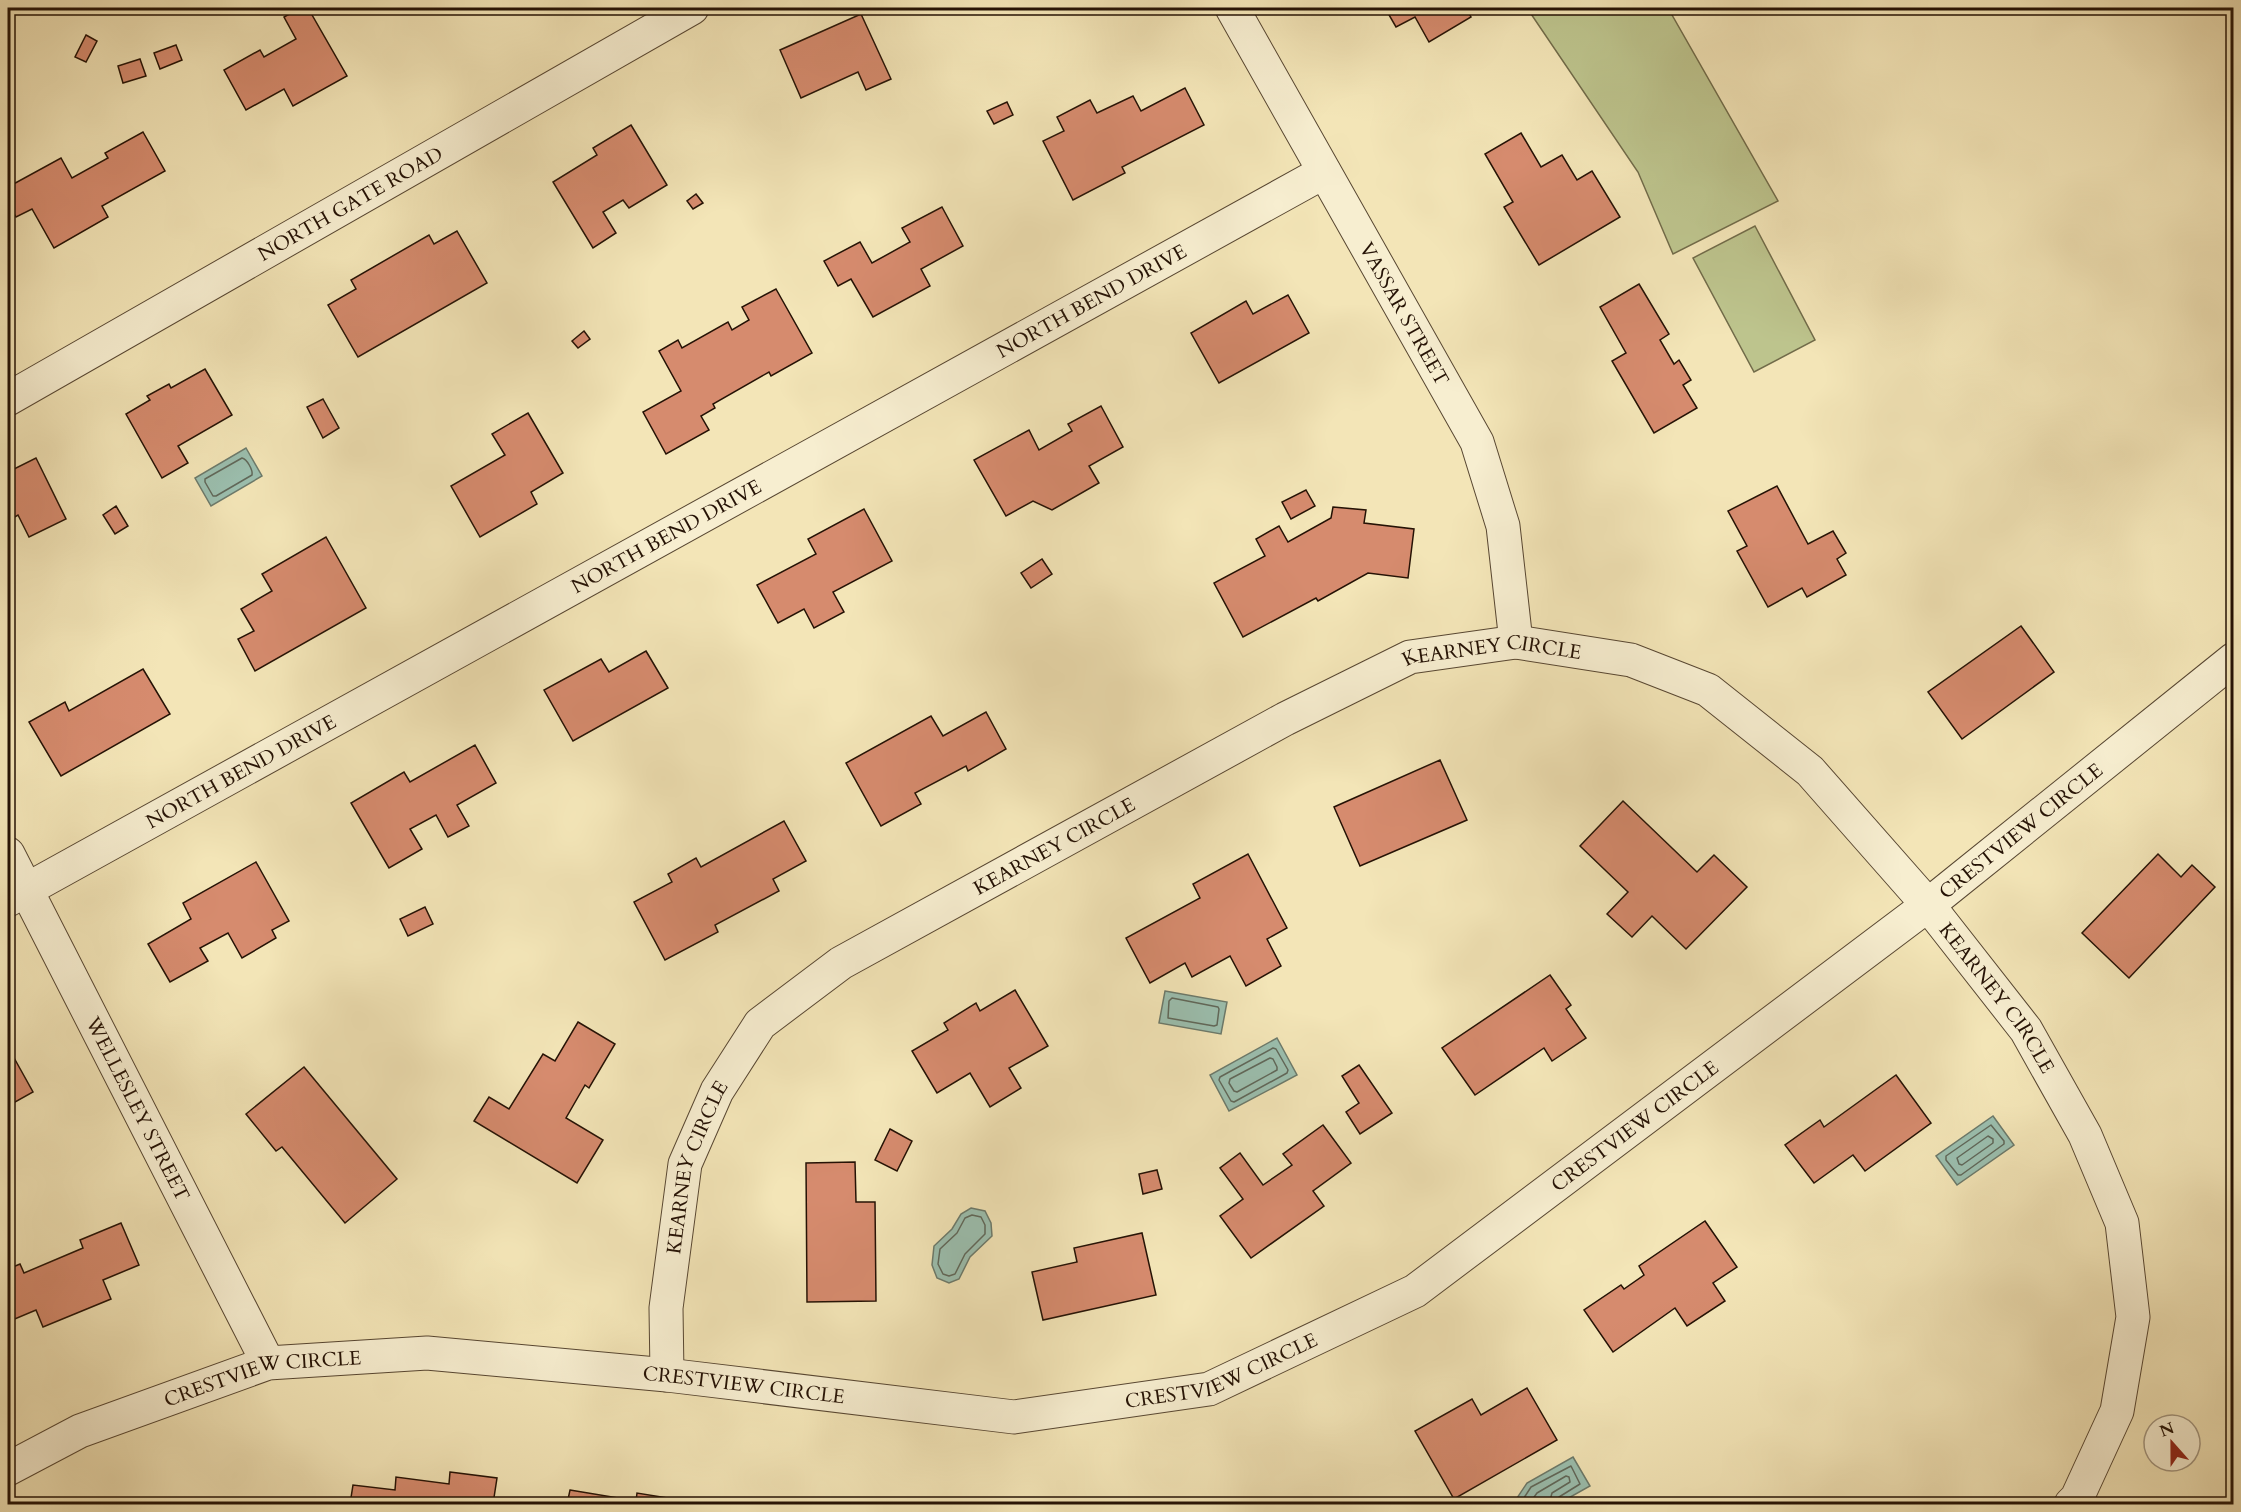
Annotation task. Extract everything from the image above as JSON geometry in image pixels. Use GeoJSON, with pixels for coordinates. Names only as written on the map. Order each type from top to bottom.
{"type":"FeatureCollection","features":[{"type":"Feature","properties":{"kind":"street","name":"NORTH GATE ROAD"},"geometry":{"type":"LineString","coordinates":[[8,399],[692,8]]}},
{"type":"Feature","properties":{"kind":"street","name":"VASSAR STREET"},"geometry":{"type":"LineString","coordinates":[[1232,8],[1477,442],[1503,526],[1516,642]]}},
{"type":"Feature","properties":{"kind":"street","name":"NORTH BEND DRIVE"},"geometry":{"type":"LineString","coordinates":[[17,895],[1324,172]]}},
{"type":"Feature","properties":{"kind":"street","name":"KEARNEY CIRCLE"},"geometry":{"type":"LineString","coordinates":[[667,1375],[666,1308],[685,1164],[717,1090],[760,1024],[841,963],[1285,719],[1410,657],[1516,642],[1631,660],[1708,690],[1810,771],[1928,905],[2026,1030],[2085,1135],[2122,1223],[2133,1317],[2117,1411],[2077,1498],[2071,1504]]}},
{"type":"Feature","properties":{"kind":"street","name":"CRESTVIEW CIRCLE"},"geometry":{"type":"LineString","coordinates":[[8,1469],[80,1431],[268,1363],[427,1353],[667,1375],[1014,1417],[1209,1389],[1415,1291],[1928,905],[2234,659]]}},
{"type":"Feature","properties":{"kind":"street","name":"WELLESLEY STREET"},"geometry":{"type":"LineString","coordinates":[[8,854],[17,895],[268,1363]]}},
{"type":"Feature","properties":{"kind":"green space"},"geometry":{"type":"Polygon","coordinates":[[[1527,8],[1668,8],[1778,201],[1673,254],[1638,172],[1527,8]]]}},
{"type":"Feature","properties":{"kind":"green space"},"geometry":{"type":"Polygon","coordinates":[[[1755,226],[1815,340],[1754,372],[1693,258],[1755,226]]]}},
{"type":"Feature","properties":{"kind":"water"},"geometry":{"type":"Polygon","coordinates":[[[246,448],[262,476],[211,506],[195,478],[246,448]]]}},
{"type":"Feature","properties":{"kind":"water"},"geometry":{"type":"Polygon","coordinates":[[[1165,991],[1227,1002],[1221,1034],[1159,1023],[1165,991]]]}},
{"type":"Feature","properties":{"kind":"water"},"geometry":{"type":"Polygon","coordinates":[[[1277,1038],[1297,1075],[1229,1111],[1210,1075],[1277,1038]]]}},
{"type":"Feature","properties":{"kind":"water"},"geometry":{"type":"Polygon","coordinates":[[[1993,1116],[2014,1145],[1957,1185],[1936,1156],[1993,1116]]]}},
{"type":"Feature","properties":{"kind":"water"},"geometry":{"type":"Polygon","coordinates":[[[971,1208],[985,1211],[991,1223],[992,1236],[970,1257],[959,1279],[949,1283],[937,1278],[932,1265],[934,1246],[952,1229],[961,1214],[971,1208]]]}},
{"type":"Feature","properties":{"kind":"water"},"geometry":{"type":"Polygon","coordinates":[[[1573,1457],[1590,1486],[1558,1504],[1513,1504],[1527,1483],[1573,1457]]]}},
{"type":"Feature","properties":{"kind":"building"},"geometry":{"type":"Polygon","coordinates":[[[300,8],[308,8],[347,76],[293,106],[284,89],[246,110],[224,70],[260,50],[264,57],[296,39],[284,17],[300,8]]]}},
{"type":"Feature","properties":{"kind":"building"},"geometry":{"type":"Polygon","coordinates":[[[1385,8],[1466,8],[1471,17],[1429,42],[1415,17],[1396,27],[1385,8]]]}},
{"type":"Feature","properties":{"kind":"building"},"geometry":{"type":"Polygon","coordinates":[[[861,14],[891,79],[866,90],[858,72],[801,98],[780,50],[861,14]]]}},
{"type":"Feature","properties":{"kind":"building"},"geometry":{"type":"Polygon","coordinates":[[[86,35],[97,41],[86,62],[75,57],[86,35]]]}},
{"type":"Feature","properties":{"kind":"building"},"geometry":{"type":"Polygon","coordinates":[[[176,45],[182,60],[160,69],[154,53],[176,45]]]}},
{"type":"Feature","properties":{"kind":"building"},"geometry":{"type":"Polygon","coordinates":[[[140,59],[146,76],[123,83],[118,66],[140,59]]]}},
{"type":"Feature","properties":{"kind":"building"},"geometry":{"type":"Polygon","coordinates":[[[1185,88],[1204,125],[1122,167],[1125,173],[1073,200],[1043,141],[1064,131],[1057,117],[1090,100],[1097,113],[1133,96],[1141,111],[1185,88]]]}},
{"type":"Feature","properties":{"kind":"building"},"geometry":{"type":"Polygon","coordinates":[[[1007,102],[1013,115],[994,124],[987,111],[1007,102]]]}},
{"type":"Feature","properties":{"kind":"building"},"geometry":{"type":"Polygon","coordinates":[[[631,125],[667,185],[629,208],[623,200],[603,212],[616,233],[593,248],[553,182],[597,155],[593,148],[631,125]]]}},
{"type":"Feature","properties":{"kind":"building"},"geometry":{"type":"Polygon","coordinates":[[[143,132],[165,171],[102,206],[108,217],[54,248],[32,209],[16,217],[8,202],[8,187],[61,158],[72,178],[108,158],[105,153],[143,132]]]}},
{"type":"Feature","properties":{"kind":"building"},"geometry":{"type":"Polygon","coordinates":[[[1521,133],[1541,167],[1562,155],[1577,180],[1592,171],[1620,217],[1539,265],[1504,207],[1513,202],[1485,154],[1521,133]]]}},
{"type":"Feature","properties":{"kind":"building"},"geometry":{"type":"Polygon","coordinates":[[[696,194],[703,203],[693,209],[687,201],[696,194]]]}},
{"type":"Feature","properties":{"kind":"building"},"geometry":{"type":"Polygon","coordinates":[[[942,207],[963,246],[921,269],[930,286],[873,317],[851,279],[838,286],[824,261],[860,242],[872,263],[910,242],[902,228],[942,207]]]}},
{"type":"Feature","properties":{"kind":"building"},"geometry":{"type":"Polygon","coordinates":[[[457,231],[487,283],[358,357],[328,305],[356,289],[351,280],[429,235],[434,244],[457,231]]]}},
{"type":"Feature","properties":{"kind":"building"},"geometry":{"type":"Polygon","coordinates":[[[1639,284],[1669,334],[1660,340],[1674,364],[1679,360],[1691,380],[1683,385],[1697,408],[1654,433],[1612,361],[1626,353],[1600,307],[1639,284]]]}},
{"type":"Feature","properties":{"kind":"building"},"geometry":{"type":"Polygon","coordinates":[[[776,289],[812,353],[771,376],[769,372],[713,404],[715,408],[701,416],[709,430],[666,454],[643,412],[681,391],[659,351],[678,340],[682,348],[728,322],[732,330],[749,320],[742,307],[776,289]]]}},
{"type":"Feature","properties":{"kind":"building"},"geometry":{"type":"Polygon","coordinates":[[[1288,295],[1309,333],[1219,383],[1191,333],[1246,301],[1253,314],[1288,295]]]}},
{"type":"Feature","properties":{"kind":"building"},"geometry":{"type":"Polygon","coordinates":[[[584,331],[590,339],[578,348],[572,341],[584,331]]]}},
{"type":"Feature","properties":{"kind":"building"},"geometry":{"type":"Polygon","coordinates":[[[205,369],[232,415],[178,446],[188,463],[162,478],[126,414],[150,400],[147,396],[169,384],[171,388],[205,369]]]}},
{"type":"Feature","properties":{"kind":"building"},"geometry":{"type":"Polygon","coordinates":[[[323,399],[339,428],[323,438],[307,407],[323,399]]]}},
{"type":"Feature","properties":{"kind":"building"},"geometry":{"type":"Polygon","coordinates":[[[1101,406],[1123,447],[1089,466],[1099,483],[1052,510],[1033,501],[1006,516],[974,460],[1029,430],[1039,450],[1072,431],[1068,424],[1101,406]]]}},
{"type":"Feature","properties":{"kind":"building"},"geometry":{"type":"Polygon","coordinates":[[[528,413],[563,473],[531,492],[537,504],[480,537],[451,486],[505,455],[492,434],[528,413]]]}},
{"type":"Feature","properties":{"kind":"building"},"geometry":{"type":"Polygon","coordinates":[[[36,458],[66,519],[29,537],[18,515],[8,521],[8,472],[36,458]]]}},
{"type":"Feature","properties":{"kind":"building"},"geometry":{"type":"Polygon","coordinates":[[[1777,486],[1808,544],[1833,531],[1846,553],[1837,559],[1846,575],[1807,597],[1802,588],[1768,607],[1737,551],[1747,546],[1728,511],[1777,486]]]}},
{"type":"Feature","properties":{"kind":"building"},"geometry":{"type":"Polygon","coordinates":[[[1306,490],[1315,506],[1291,519],[1282,502],[1306,490]]]}},
{"type":"Feature","properties":{"kind":"building"},"geometry":{"type":"Polygon","coordinates":[[[116,506],[128,526],[115,534],[103,515],[116,506]]]}},
{"type":"Feature","properties":{"kind":"building"},"geometry":{"type":"Polygon","coordinates":[[[1333,507],[1366,510],[1364,523],[1414,529],[1408,578],[1368,573],[1318,601],[1316,598],[1243,637],[1214,583],[1265,556],[1256,539],[1279,526],[1288,542],[1331,518],[1333,507]]]}},
{"type":"Feature","properties":{"kind":"building"},"geometry":{"type":"Polygon","coordinates":[[[864,509],[892,561],[833,592],[844,612],[814,628],[804,609],[778,623],[757,585],[816,554],[808,539],[864,509]]]}},
{"type":"Feature","properties":{"kind":"building"},"geometry":{"type":"Polygon","coordinates":[[[326,537],[366,608],[255,671],[238,639],[254,631],[241,609],[272,591],[262,574],[326,537]]]}},
{"type":"Feature","properties":{"kind":"building"},"geometry":{"type":"Polygon","coordinates":[[[1042,559],[1052,574],[1031,588],[1021,573],[1042,559]]]}},
{"type":"Feature","properties":{"kind":"building"},"geometry":{"type":"Polygon","coordinates":[[[2021,626],[2054,672],[1962,739],[1928,692],[2021,626]]]}},
{"type":"Feature","properties":{"kind":"building"},"geometry":{"type":"Polygon","coordinates":[[[646,651],[668,688],[573,741],[544,690],[601,659],[609,672],[646,651]]]}},
{"type":"Feature","properties":{"kind":"building"},"geometry":{"type":"Polygon","coordinates":[[[143,669],[170,714],[61,776],[29,722],[65,702],[69,711],[143,669]]]}},
{"type":"Feature","properties":{"kind":"building"},"geometry":{"type":"Polygon","coordinates":[[[986,712],[1006,749],[968,771],[966,766],[915,793],[921,804],[881,826],[846,763],[931,716],[943,736],[986,712]]]}},
{"type":"Feature","properties":{"kind":"building"},"geometry":{"type":"Polygon","coordinates":[[[475,745],[496,783],[457,805],[469,826],[448,837],[436,815],[410,829],[422,849],[389,868],[351,803],[404,772],[410,782],[475,745]]]}},
{"type":"Feature","properties":{"kind":"building"},"geometry":{"type":"Polygon","coordinates":[[[1440,760],[1467,820],[1360,866],[1334,807],[1440,760]]]}},
{"type":"Feature","properties":{"kind":"building"},"geometry":{"type":"Polygon","coordinates":[[[1623,801],[1697,872],[1714,855],[1747,887],[1686,949],[1652,916],[1632,937],[1607,914],[1628,892],[1580,846],[1623,801]]]}},
{"type":"Feature","properties":{"kind":"building"},"geometry":{"type":"Polygon","coordinates":[[[784,821],[806,861],[773,879],[779,891],[715,925],[718,932],[665,960],[634,902],[672,882],[668,874],[696,858],[701,867],[784,821]]]}},
{"type":"Feature","properties":{"kind":"building"},"geometry":{"type":"Polygon","coordinates":[[[1248,854],[1287,928],[1267,939],[1281,966],[1246,986],[1230,956],[1192,977],[1185,963],[1150,983],[1126,938],[1200,898],[1193,884],[1248,854]]]}},
{"type":"Feature","properties":{"kind":"building"},"geometry":{"type":"Polygon","coordinates":[[[2158,854],[2181,877],[2192,865],[2215,887],[2129,978],[2082,933],[2158,854]]]}},
{"type":"Feature","properties":{"kind":"building"},"geometry":{"type":"Polygon","coordinates":[[[256,862],[289,921],[272,930],[276,938],[242,958],[228,933],[200,948],[208,961],[170,982],[148,944],[191,919],[183,903],[256,862]]]}},
{"type":"Feature","properties":{"kind":"building"},"geometry":{"type":"Polygon","coordinates":[[[425,907],[433,924],[408,936],[400,919],[425,907]]]}},
{"type":"Feature","properties":{"kind":"building"},"geometry":{"type":"Polygon","coordinates":[[[1550,975],[1571,1005],[1566,1009],[1586,1038],[1552,1061],[1544,1048],[1475,1095],[1442,1048],[1550,975]]]}},
{"type":"Feature","properties":{"kind":"building"},"geometry":{"type":"Polygon","coordinates":[[[1015,990],[1048,1046],[1009,1068],[1021,1088],[990,1107],[970,1073],[937,1093],[912,1051],[948,1030],[944,1023],[976,1003],[980,1011],[1015,990]]]}},
{"type":"Feature","properties":{"kind":"building"},"geometry":{"type":"Polygon","coordinates":[[[578,1022],[615,1044],[589,1088],[585,1085],[566,1118],[603,1140],[577,1183],[474,1121],[489,1097],[509,1109],[543,1054],[555,1061],[578,1022]]]}},
{"type":"Feature","properties":{"kind":"building"},"geometry":{"type":"Polygon","coordinates":[[[8,1047],[33,1092],[8,1106],[8,1047]]]}},
{"type":"Feature","properties":{"kind":"building"},"geometry":{"type":"Polygon","coordinates":[[[1359,1065],[1392,1113],[1360,1134],[1346,1112],[1359,1103],[1342,1076],[1359,1065]]]}},
{"type":"Feature","properties":{"kind":"building"},"geometry":{"type":"Polygon","coordinates":[[[304,1067],[397,1179],[345,1223],[282,1147],[276,1151],[246,1114],[304,1067]]]}},
{"type":"Feature","properties":{"kind":"building"},"geometry":{"type":"Polygon","coordinates":[[[1896,1075],[1931,1123],[1865,1171],[1853,1155],[1814,1183],[1785,1145],[1820,1120],[1824,1127],[1896,1075]]]}},
{"type":"Feature","properties":{"kind":"building"},"geometry":{"type":"Polygon","coordinates":[[[1323,1125],[1351,1163],[1313,1191],[1324,1206],[1251,1258],[1220,1216],[1243,1199],[1220,1168],[1240,1153],[1263,1185],[1292,1165],[1283,1154],[1323,1125]]]}},
{"type":"Feature","properties":{"kind":"building"},"geometry":{"type":"Polygon","coordinates":[[[890,1129],[912,1141],[897,1171],[875,1160],[890,1129]]]}},
{"type":"Feature","properties":{"kind":"building"},"geometry":{"type":"Polygon","coordinates":[[[855,1162],[856,1202],[875,1202],[876,1301],[807,1302],[806,1163],[855,1162]]]}},
{"type":"Feature","properties":{"kind":"building"},"geometry":{"type":"Polygon","coordinates":[[[1157,1170],[1162,1189],[1143,1194],[1139,1174],[1157,1170]]]}},
{"type":"Feature","properties":{"kind":"building"},"geometry":{"type":"Polygon","coordinates":[[[1705,1221],[1737,1267],[1713,1283],[1725,1301],[1687,1326],[1675,1308],[1613,1352],[1584,1310],[1621,1285],[1624,1289],[1644,1275],[1639,1266],[1705,1221]]]}},
{"type":"Feature","properties":{"kind":"building"},"geometry":{"type":"Polygon","coordinates":[[[121,1223],[139,1265],[103,1280],[111,1299],[43,1327],[36,1310],[10,1321],[8,1269],[20,1264],[24,1273],[83,1248],[80,1240],[121,1223]]]}},
{"type":"Feature","properties":{"kind":"building"},"geometry":{"type":"Polygon","coordinates":[[[1142,1233],[1156,1295],[1043,1320],[1032,1272],[1077,1262],[1074,1248],[1142,1233]]]}},
{"type":"Feature","properties":{"kind":"building"},"geometry":{"type":"Polygon","coordinates":[[[1527,1388],[1557,1440],[1454,1499],[1415,1431],[1472,1399],[1481,1415],[1527,1388]]]}},
{"type":"Feature","properties":{"kind":"building"},"geometry":{"type":"Polygon","coordinates":[[[450,1472],[497,1478],[493,1504],[350,1504],[353,1485],[395,1490],[396,1477],[449,1484],[450,1472]]]}},
{"type":"Feature","properties":{"kind":"building"},"geometry":{"type":"Polygon","coordinates":[[[570,1490],[636,1501],[637,1493],[705,1504],[567,1504],[570,1490]]]}}]}
